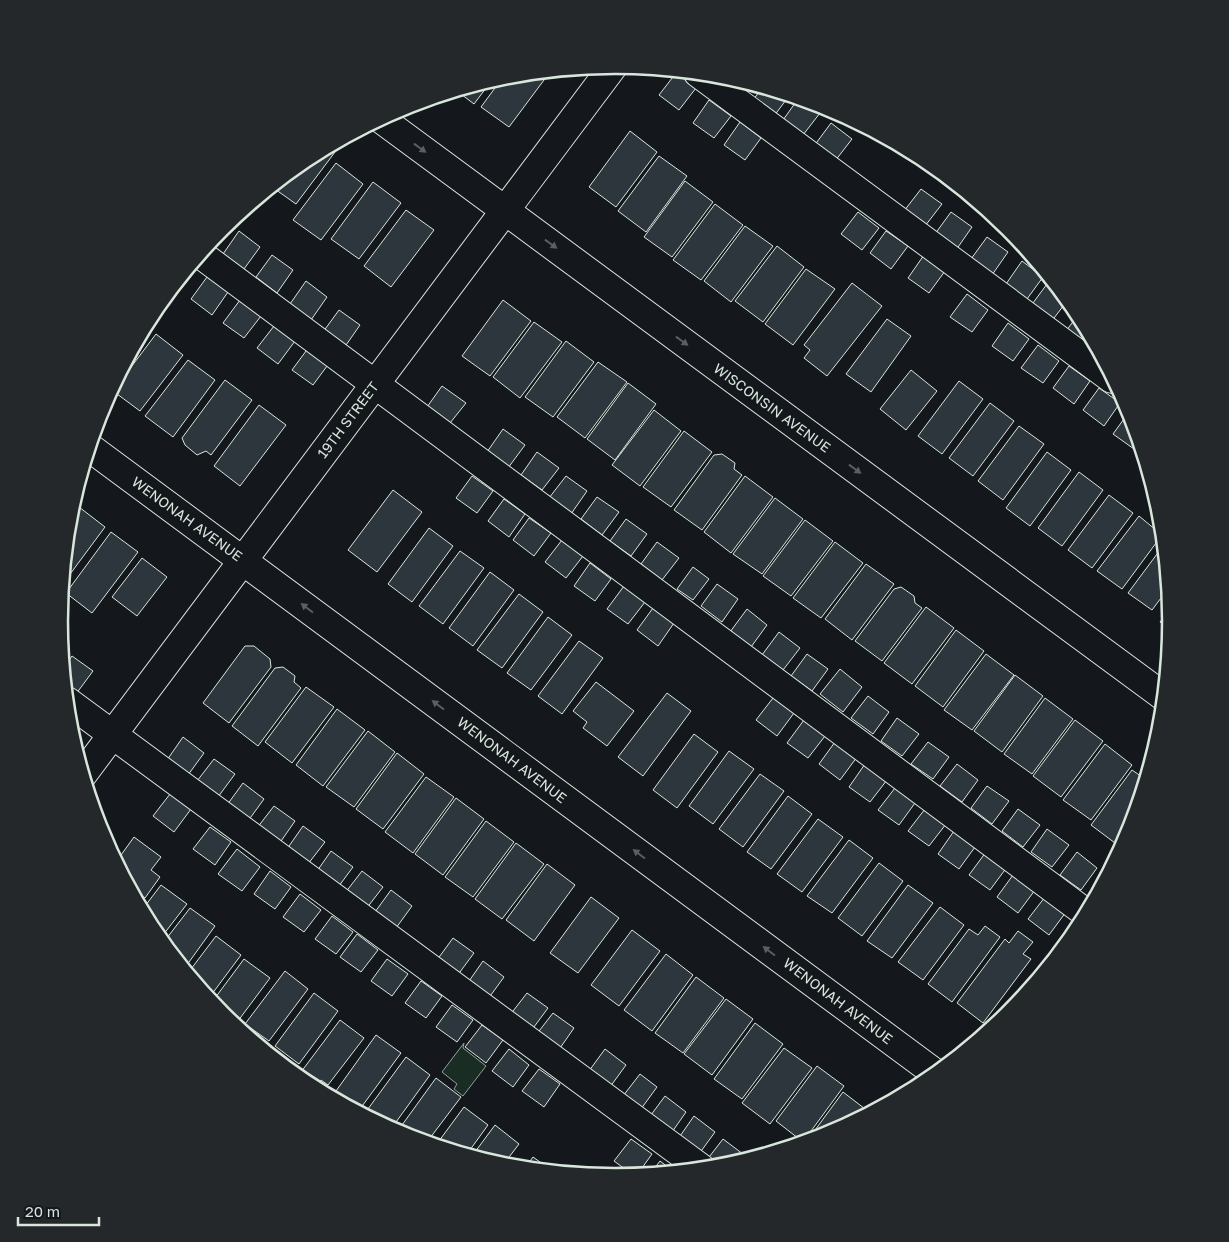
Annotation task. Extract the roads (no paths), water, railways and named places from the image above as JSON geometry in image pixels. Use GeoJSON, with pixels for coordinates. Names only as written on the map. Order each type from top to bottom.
{"type":"FeatureCollection","features":[{"type":"Feature","properties":{"kind":"street","name":"19TH STREET"},"geometry":{"type":"LineString","coordinates":[[88,768],[607,74]]}},
{"type":"Feature","properties":{"kind":"street"},"geometry":{"type":"LineString","coordinates":[[710,83],[1100,370]]}},
{"type":"Feature","properties":{"kind":"street","name":"WISCONSIN AVENUE"},"geometry":{"type":"LineString","coordinates":[[387,124],[1157,692]]}},
{"type":"Feature","properties":{"kind":"street"},"geometry":{"type":"LineString","coordinates":[[205,258],[1080,908]]}},
{"type":"Feature","properties":{"kind":"street","name":"WENONAH AVENUE"},"geometry":{"type":"LineString","coordinates":[[95,451],[929,1068]]}},
{"type":"Feature","properties":{"kind":"street"},"geometry":{"type":"LineString","coordinates":[[74,706],[693,1162]]}}]}
